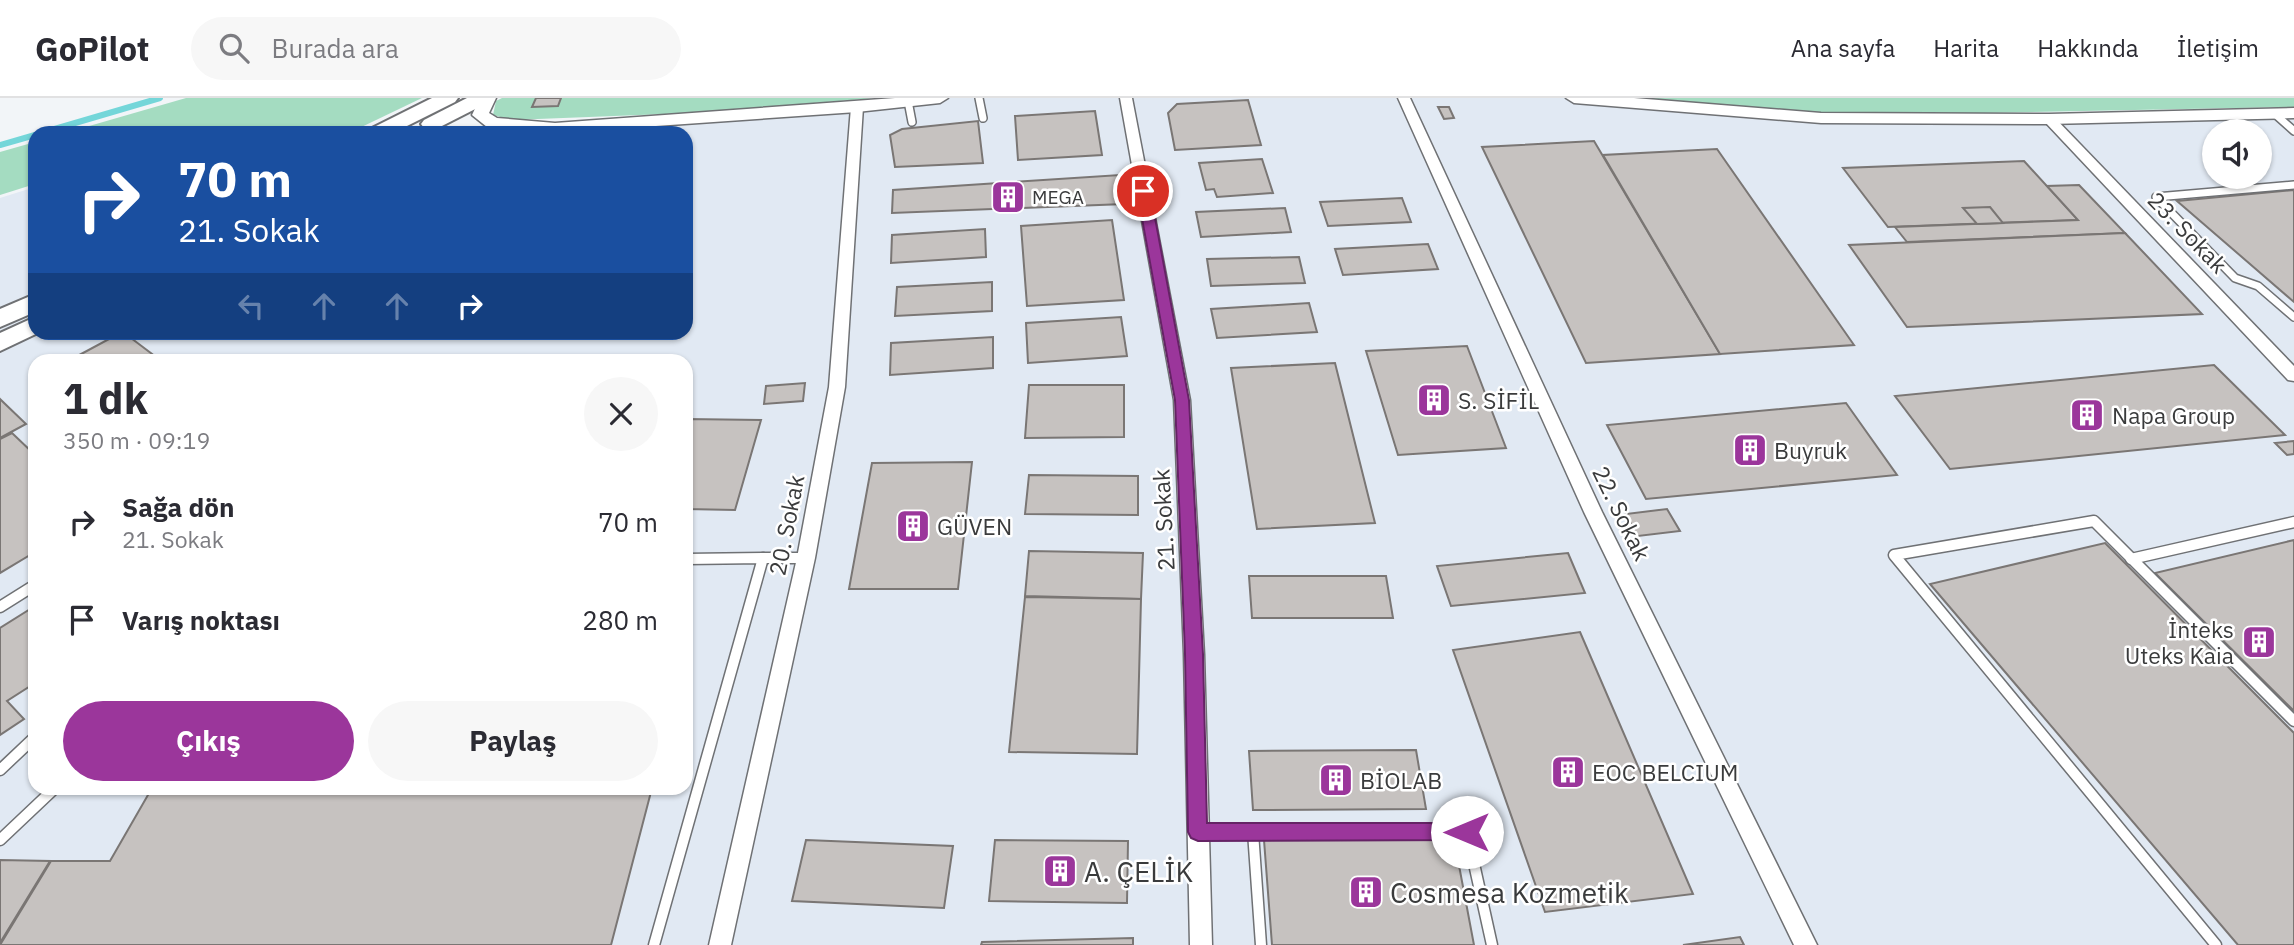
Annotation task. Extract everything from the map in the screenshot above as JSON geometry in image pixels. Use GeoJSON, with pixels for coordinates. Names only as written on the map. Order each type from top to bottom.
{"type":"FeatureCollection","features":[{"type":"Feature","properties":{"kind":"main road"},"geometry":{"type":"LineString","coordinates":[[391,126],[448,98]]}},
{"type":"Feature","properties":{"kind":"main road"},"geometry":{"type":"LineString","coordinates":[[427,126],[482,98]]}},
{"type":"Feature","properties":{"kind":"main road"},"geometry":{"type":"LineString","coordinates":[[0,319],[28,305]]}},
{"type":"Feature","properties":{"kind":"main road"},"geometry":{"type":"LineString","coordinates":[[0,343],[28,329]]}},
{"type":"Feature","properties":{"kind":"street"},"geometry":{"type":"LineString","coordinates":[[488,98],[480,115],[493,123],[530,126]]}},
{"type":"Feature","properties":{"kind":"street"},"geometry":{"type":"LineString","coordinates":[[584,126],[858,107],[940,98]]}},
{"type":"Feature","properties":{"kind":"street","name":"21. Sokak"},"geometry":{"type":"LineString","coordinates":[[1126,98],[1182,400],[1194,654],[1201,945]]}},
{"type":"Feature","properties":{"kind":"street","name":"22. Sokak"},"geometry":{"type":"LineString","coordinates":[[1405,98],[1588,500],[1806,945]]}},
{"type":"Feature","properties":{"kind":"street"},"geometry":{"type":"LineString","coordinates":[[1574,98],[1821,118],[2049,119],[2294,113]]}},
{"type":"Feature","properties":{"kind":"street","name":"20. Sokak"},"geometry":{"type":"LineString","coordinates":[[720,945],[806,558],[837,387],[858,107]]}},
{"type":"Feature","properties":{"kind":"street","name":"23. Sokak"},"geometry":{"type":"LineString","coordinates":[[2049,119],[2294,376]]}},
{"type":"Feature","properties":{"kind":"lane"},"geometry":{"type":"LineString","coordinates":[[979,98],[983,118]]}},
{"type":"Feature","properties":{"kind":"lane"},"geometry":{"type":"LineString","coordinates":[[908,102],[912,122]]}},
{"type":"Feature","properties":{"kind":"lane"},"geometry":{"type":"LineString","coordinates":[[2275,114],[2294,131]]}},
{"type":"Feature","properties":{"kind":"lane"},"geometry":{"type":"LineString","coordinates":[[2294,185],[2156,197],[2235,278],[2258,286],[2294,317]]}},
{"type":"Feature","properties":{"kind":"lane"},"geometry":{"type":"LineString","coordinates":[[2216,945],[1894,555],[2094,521],[2294,721]]}},
{"type":"Feature","properties":{"kind":"lane"},"geometry":{"type":"LineString","coordinates":[[2131,559],[2294,522]]}},
{"type":"Feature","properties":{"kind":"lane"},"geometry":{"type":"LineString","coordinates":[[654,945],[763,558]]}},
{"type":"Feature","properties":{"kind":"lane"},"geometry":{"type":"LineString","coordinates":[[693,559],[806,558]]}},
{"type":"Feature","properties":{"kind":"lane"},"geometry":{"type":"LineString","coordinates":[[0,607],[28,589]]}},
{"type":"Feature","properties":{"kind":"lane"},"geometry":{"type":"LineString","coordinates":[[0,770],[28,744]]}},
{"type":"Feature","properties":{"kind":"lane"},"geometry":{"type":"LineString","coordinates":[[0,840],[48,795]]}},
{"type":"Feature","properties":{"kind":"lane"},"geometry":{"type":"LineString","coordinates":[[1198,832],[1467,832],[1492,945]]}},
{"type":"Feature","properties":{"kind":"lane"},"geometry":{"type":"LineString","coordinates":[[1254,832],[1261,945]]}},
{"type":"Feature","properties":{"kind":"shaded area"},"geometry":{"type":"Polygon","coordinates":[[[915,98],[1593,98],[1824,119],[2294,108],[2294,945],[0,945],[0,198],[28,189],[28,340],[693,340],[693,126],[628,126],[915,98]]]}},
{"type":"Feature","properties":{"kind":"green space"},"geometry":{"type":"Polygon","coordinates":[[[186,98],[422,98],[364,126],[89,126],[186,98]]]}},
{"type":"Feature","properties":{"kind":"green space"},"geometry":{"type":"Polygon","coordinates":[[[502,98],[876,98],[691,113],[512,120],[493,115],[496,101],[502,98]]]}},
{"type":"Feature","properties":{"kind":"green space"},"geometry":{"type":"Polygon","coordinates":[[[1628,98],[2294,98],[2294,107],[1821,116],[1628,98]]]}},
{"type":"Feature","properties":{"kind":"green space"},"geometry":{"type":"Polygon","coordinates":[[[28,144],[28,186],[0,195],[0,152],[28,144]]]}},
{"type":"Feature","properties":{"kind":"building"},"geometry":{"type":"Polygon","coordinates":[[[536,98],[561,98],[558,106],[532,107],[536,98]]]}},
{"type":"Feature","properties":{"kind":"building"},"geometry":{"type":"Polygon","coordinates":[[[1248,100],[1261,145],[1175,150],[1168,113],[1177,104],[1248,100]]]}},
{"type":"Feature","properties":{"kind":"building"},"geometry":{"type":"Polygon","coordinates":[[[1438,107],[1449,107],[1454,118],[1444,119],[1438,107]]]}},
{"type":"Feature","properties":{"kind":"building"},"geometry":{"type":"Polygon","coordinates":[[[1095,111],[1102,155],[1018,160],[1015,116],[1095,111]]]}},
{"type":"Feature","properties":{"kind":"building"},"geometry":{"type":"Polygon","coordinates":[[[978,121],[983,163],[895,167],[890,135],[902,129],[978,121]]]}},
{"type":"Feature","properties":{"kind":"building"},"geometry":{"type":"Polygon","coordinates":[[[1594,141],[1720,354],[1586,363],[1482,147],[1594,141]]]}},
{"type":"Feature","properties":{"kind":"building"},"geometry":{"type":"Polygon","coordinates":[[[1717,149],[1854,345],[1720,354],[1603,155],[1717,149]]]}},
{"type":"Feature","properties":{"kind":"building"},"geometry":{"type":"Polygon","coordinates":[[[1262,159],[1273,193],[1217,197],[1214,189],[1206,190],[1199,163],[1262,159]]]}},
{"type":"Feature","properties":{"kind":"building"},"geometry":{"type":"Polygon","coordinates":[[[2024,161],[2078,220],[1888,227],[1843,168],[2024,161]]]}},
{"type":"Feature","properties":{"kind":"building","name":"MEGA"},"geometry":{"type":"Polygon","coordinates":[[[1120,175],[1124,204],[892,213],[893,190],[1120,175]]]}},
{"type":"Feature","properties":{"kind":"building"},"geometry":{"type":"Polygon","coordinates":[[[2079,185],[2125,233],[1907,242],[1895,227],[2078,220],[2047,186],[2079,185]]]}},
{"type":"Feature","properties":{"kind":"building"},"geometry":{"type":"Polygon","coordinates":[[[2294,190],[2294,302],[2177,201],[2294,190]]]}},
{"type":"Feature","properties":{"kind":"building"},"geometry":{"type":"Polygon","coordinates":[[[1402,198],[1411,222],[1328,226],[1320,202],[1402,198]]]}},
{"type":"Feature","properties":{"kind":"building"},"geometry":{"type":"Polygon","coordinates":[[[1990,207],[2003,223],[1977,224],[1963,208],[1990,207]]]}},
{"type":"Feature","properties":{"kind":"building"},"geometry":{"type":"Polygon","coordinates":[[[1285,208],[1291,232],[1201,237],[1196,212],[1285,208]]]}},
{"type":"Feature","properties":{"kind":"building"},"geometry":{"type":"Polygon","coordinates":[[[1112,220],[1124,300],[1027,306],[1021,226],[1112,220]]]}},
{"type":"Feature","properties":{"kind":"building"},"geometry":{"type":"Polygon","coordinates":[[[985,229],[986,257],[891,263],[892,235],[985,229]]]}},
{"type":"Feature","properties":{"kind":"building"},"geometry":{"type":"Polygon","coordinates":[[[2125,233],[2202,314],[1907,327],[1849,245],[2125,233]]]}},
{"type":"Feature","properties":{"kind":"building"},"geometry":{"type":"Polygon","coordinates":[[[1428,244],[1438,269],[1343,275],[1335,249],[1428,244]]]}},
{"type":"Feature","properties":{"kind":"building"},"geometry":{"type":"Polygon","coordinates":[[[1299,257],[1305,283],[1211,286],[1207,259],[1299,257]]]}},
{"type":"Feature","properties":{"kind":"building"},"geometry":{"type":"Polygon","coordinates":[[[992,282],[992,311],[895,316],[897,287],[992,282]]]}},
{"type":"Feature","properties":{"kind":"building"},"geometry":{"type":"Polygon","coordinates":[[[1309,303],[1317,332],[1217,338],[1211,309],[1309,303]]]}},
{"type":"Feature","properties":{"kind":"building"},"geometry":{"type":"Polygon","coordinates":[[[1121,317],[1127,356],[1028,363],[1026,323],[1121,317]]]}},
{"type":"Feature","properties":{"kind":"building"},"geometry":{"type":"Polygon","coordinates":[[[993,337],[993,368],[890,375],[891,343],[993,337]]]}},
{"type":"Feature","properties":{"kind":"building"},"geometry":{"type":"Polygon","coordinates":[[[107,340],[134,340],[152,354],[81,354],[107,340]]]}},
{"type":"Feature","properties":{"kind":"building","name":"S. SİFİL"},"geometry":{"type":"Polygon","coordinates":[[[1467,346],[1506,448],[1398,455],[1366,351],[1467,346]]]}},
{"type":"Feature","properties":{"kind":"building"},"geometry":{"type":"Polygon","coordinates":[[[1335,363],[1375,523],[1257,529],[1231,368],[1335,363]]]}},
{"type":"Feature","properties":{"kind":"building","name":"Napa Group"},"geometry":{"type":"Polygon","coordinates":[[[2214,365],[2285,435],[1950,469],[1895,396],[2214,365]]]}},
{"type":"Feature","properties":{"kind":"building"},"geometry":{"type":"Polygon","coordinates":[[[805,383],[803,401],[764,404],[766,386],[805,383]]]}},
{"type":"Feature","properties":{"kind":"building"},"geometry":{"type":"Polygon","coordinates":[[[1029,385],[1124,385],[1124,437],[1025,438],[1029,385]]]}},
{"type":"Feature","properties":{"kind":"building"},"geometry":{"type":"Polygon","coordinates":[[[0,399],[26,424],[0,438],[0,399]]]}},
{"type":"Feature","properties":{"kind":"building","name":"Buyruk"},"geometry":{"type":"Polygon","coordinates":[[[1846,403],[1897,475],[1646,499],[1607,425],[1846,403]]]}},
{"type":"Feature","properties":{"kind":"building"},"geometry":{"type":"Polygon","coordinates":[[[693,419],[761,420],[735,510],[693,509],[693,419]]]}},
{"type":"Feature","properties":{"kind":"building"},"geometry":{"type":"Polygon","coordinates":[[[12,433],[28,448],[28,556],[0,573],[0,439],[12,433]]]}},
{"type":"Feature","properties":{"kind":"building"},"geometry":{"type":"Polygon","coordinates":[[[2294,441],[2294,454],[2287,455],[2275,443],[2294,441]]]}},
{"type":"Feature","properties":{"kind":"building","name":"GÜVEN"},"geometry":{"type":"Polygon","coordinates":[[[972,462],[958,589],[849,589],[872,463],[972,462]]]}},
{"type":"Feature","properties":{"kind":"building"},"geometry":{"type":"Polygon","coordinates":[[[1029,475],[1138,476],[1138,515],[1025,514],[1029,475]]]}},
{"type":"Feature","properties":{"kind":"building"},"geometry":{"type":"Polygon","coordinates":[[[1667,509],[1680,531],[1638,536],[1626,514],[1667,509]]]}},
{"type":"Feature","properties":{"kind":"building","name":"İnteks Uteks Kaia"},"geometry":{"type":"Polygon","coordinates":[[[2294,540],[2294,711],[2155,573],[2294,540]]]}},
{"type":"Feature","properties":{"kind":"building"},"geometry":{"type":"Polygon","coordinates":[[[2105,543],[2294,733],[2294,945],[2238,945],[1930,584],[2105,543]]]}},
{"type":"Feature","properties":{"kind":"building"},"geometry":{"type":"Polygon","coordinates":[[[1029,551],[1143,553],[1141,599],[1025,596],[1029,551]]]}},
{"type":"Feature","properties":{"kind":"building"},"geometry":{"type":"Polygon","coordinates":[[[1568,553],[1585,593],[1451,606],[1437,566],[1568,553]]]}},
{"type":"Feature","properties":{"kind":"building"},"geometry":{"type":"Polygon","coordinates":[[[1249,576],[1386,576],[1393,618],[1252,618],[1249,576]]]}},
{"type":"Feature","properties":{"kind":"building"},"geometry":{"type":"Polygon","coordinates":[[[1025,597],[1141,599],[1137,754],[1009,752],[1025,597]]]}},
{"type":"Feature","properties":{"kind":"building"},"geometry":{"type":"Polygon","coordinates":[[[28,610],[28,688],[7,701],[24,719],[0,735],[0,628],[28,610]]]}},
{"type":"Feature","properties":{"kind":"building","name":"EOC BELCIUM"},"geometry":{"type":"Polygon","coordinates":[[[1580,632],[1693,894],[1545,912],[1453,650],[1580,632]]]}},
{"type":"Feature","properties":{"kind":"building","name":"BİOLAB"},"geometry":{"type":"Polygon","coordinates":[[[1416,750],[1426,809],[1253,810],[1249,751],[1416,750]]]}},
{"type":"Feature","properties":{"kind":"building"},"geometry":{"type":"Polygon","coordinates":[[[148,795],[650,795],[611,945],[0,945],[51,861],[110,861],[148,795]]]}},
{"type":"Feature","properties":{"kind":"building","name":"Cosmesa Kozmetik"},"geometry":{"type":"Polygon","coordinates":[[[1454,839],[1474,945],[1272,945],[1264,840],[1454,839]]]}},
{"type":"Feature","properties":{"kind":"building"},"geometry":{"type":"Polygon","coordinates":[[[806,840],[953,846],[944,908],[792,901],[806,840]]]}},
{"type":"Feature","properties":{"kind":"building","name":"A. ÇELİK"},"geometry":{"type":"Polygon","coordinates":[[[995,840],[1128,841],[1127,903],[989,901],[995,840]]]}},
{"type":"Feature","properties":{"kind":"building"},"geometry":{"type":"Polygon","coordinates":[[[0,860],[50,861],[0,943],[0,860]]]}},
{"type":"Feature","properties":{"kind":"building"},"geometry":{"type":"Polygon","coordinates":[[[1740,937],[1744,945],[1683,945],[1740,937]]]}},
{"type":"Feature","properties":{"kind":"building"},"geometry":{"type":"Polygon","coordinates":[[[1133,938],[1133,945],[981,945],[982,942],[1133,938]]]}},
{"type":"Feature","properties":{"kind":"waterway"},"geometry":{"type":"LineString","coordinates":[[65,126],[160,98]]}},
{"type":"Feature","properties":{"kind":"waterway"},"geometry":{"type":"LineString","coordinates":[[0,145],[28,137]]}},
{"type":"Feature","properties":{"kind":"place","name":"MEGA"},"geometry":{"type":"Point","coordinates":[1008,197]}},
{"type":"Feature","properties":{"kind":"place","name":"S. SİFİL"},"geometry":{"type":"Point","coordinates":[1434,400]}},
{"type":"Feature","properties":{"kind":"place","name":"Napa Group"},"geometry":{"type":"Point","coordinates":[2087,415]}},
{"type":"Feature","properties":{"kind":"place","name":"Buyruk"},"geometry":{"type":"Point","coordinates":[1750,450]}},
{"type":"Feature","properties":{"kind":"place","name":"GÜVEN"},"geometry":{"type":"Point","coordinates":[913,526]}},
{"type":"Feature","properties":{"kind":"place","name":"İnteks Uteks Kaia"},"geometry":{"type":"Point","coordinates":[2259,642]}},
{"type":"Feature","properties":{"kind":"place","name":"EOC BELCIUM"},"geometry":{"type":"Point","coordinates":[1568,772]}},
{"type":"Feature","properties":{"kind":"place","name":"BİOLAB"},"geometry":{"type":"Point","coordinates":[1336,780]}},
{"type":"Feature","properties":{"kind":"place","name":"A. ÇELİK"},"geometry":{"type":"Point","coordinates":[1060,871]}},
{"type":"Feature","properties":{"kind":"place","name":"Cosmesa Kozmetik"},"geometry":{"type":"Point","coordinates":[1366,892]}},
{"type":"Feature","properties":{"kind":"route"},"geometry":{"type":"LineString","coordinates":[[1143,191],[1182,400],[1194,654],[1198,832],[1467,832]]}}]}
